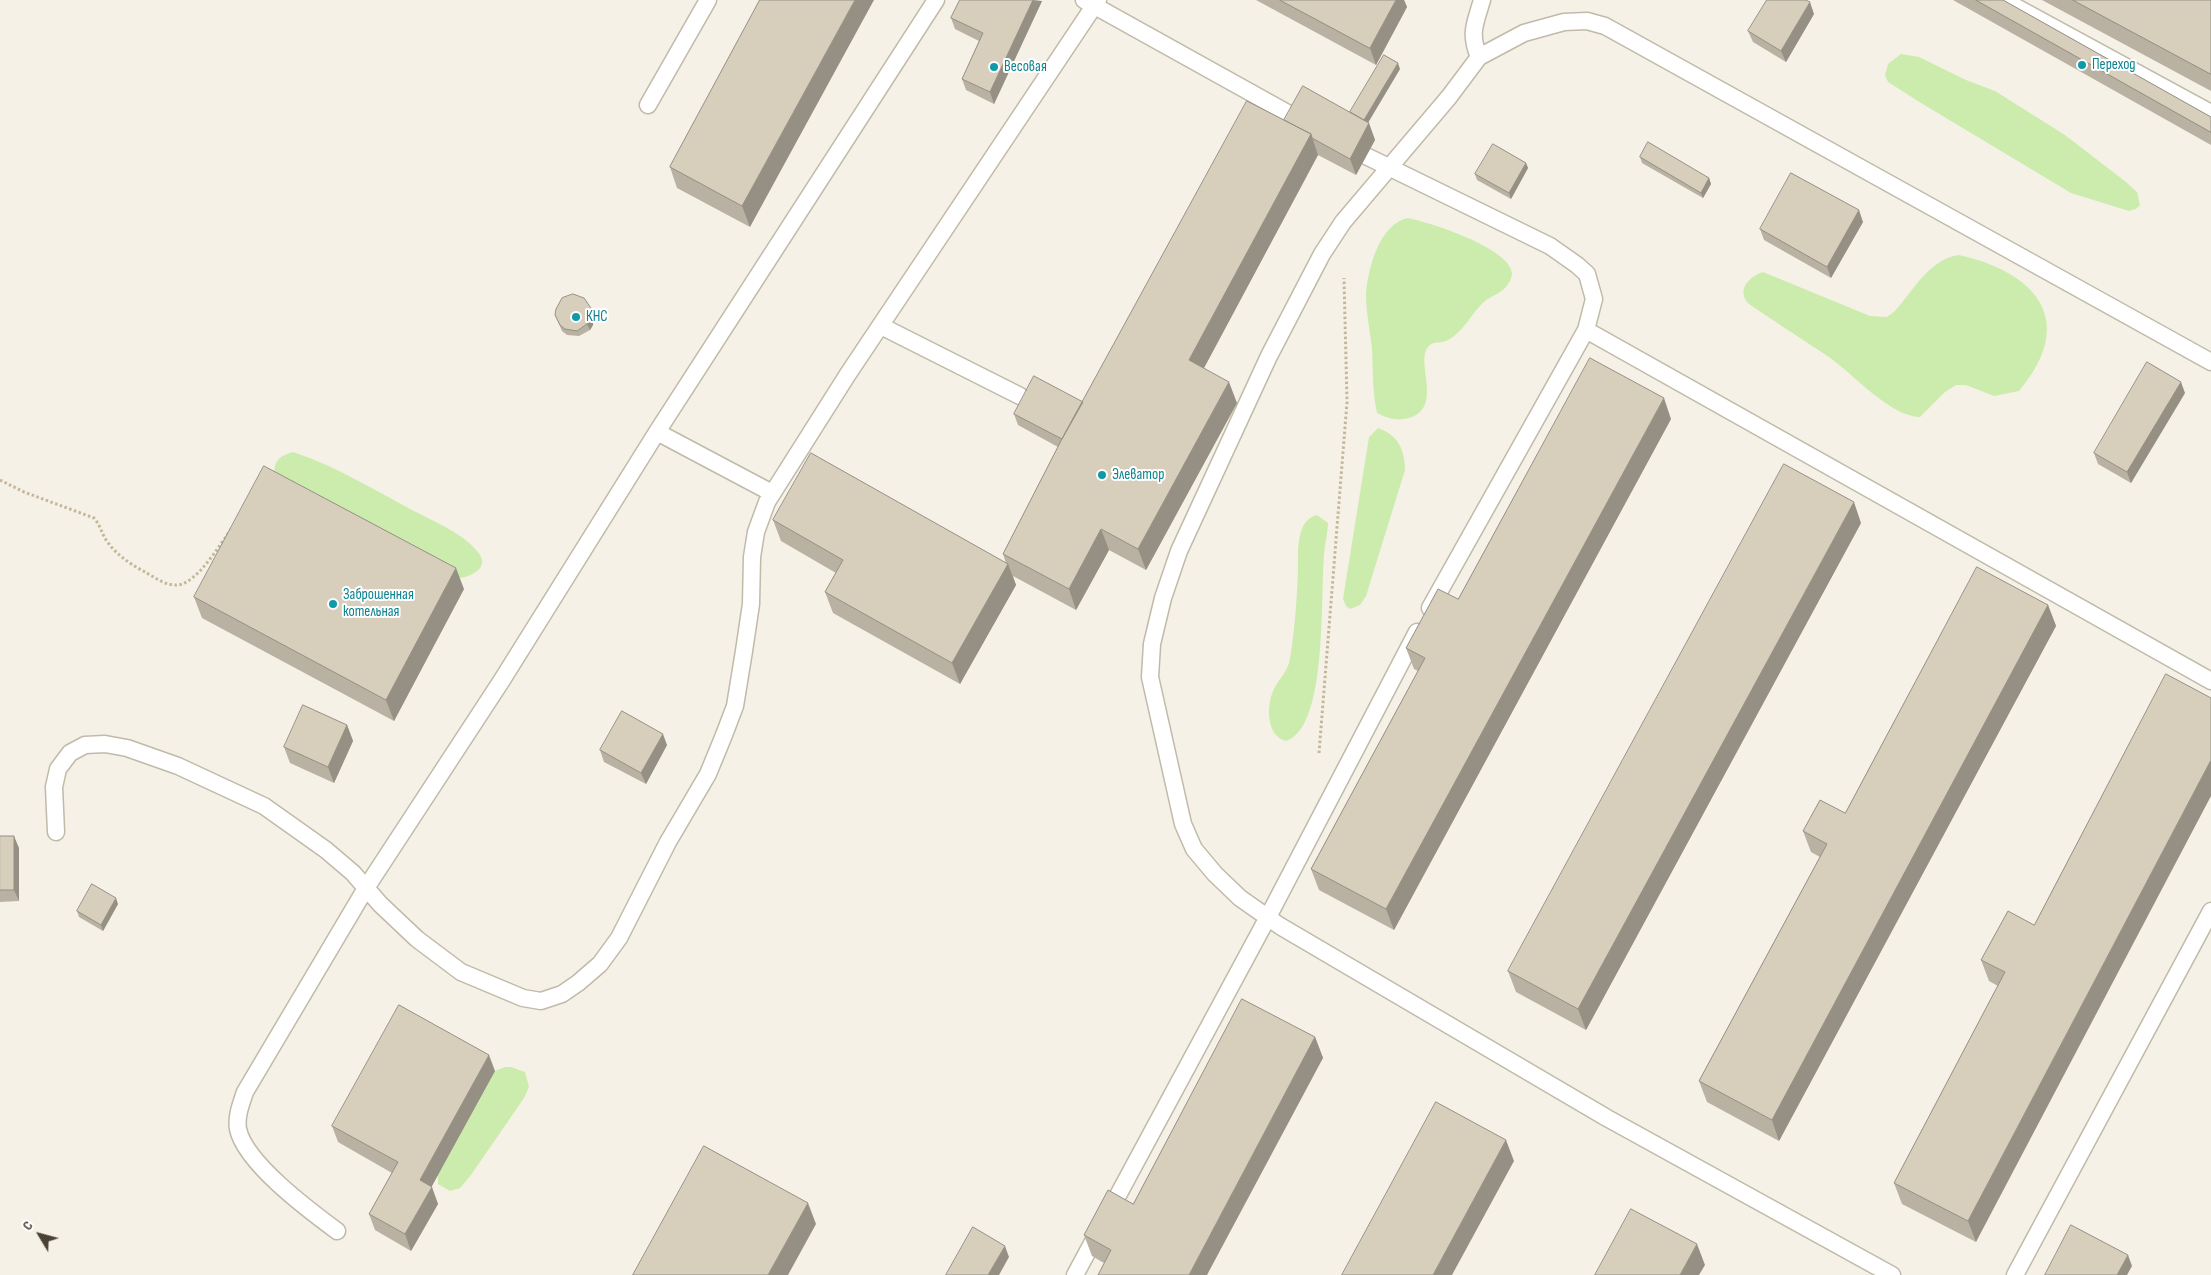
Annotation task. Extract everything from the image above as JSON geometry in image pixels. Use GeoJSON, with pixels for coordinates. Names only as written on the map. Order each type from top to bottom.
{"type":"FeatureCollection","features":[{"type":"Feature","properties":{"kind":"lane"},"geometry":{"type":"LineString","coordinates":[[648,105],[708,0]]}},
{"type":"Feature","properties":{"kind":"lane"},"geometry":{"type":"LineString","coordinates":[[337,1231],[298,1202],[267,1172],[248,1150],[238,1130],[238,1111],[245,1092],[261,1061],[366,888],[502,680],[657,432],[765,268],[936,0]]}},
{"type":"Feature","properties":{"kind":"lane"},"geometry":{"type":"LineString","coordinates":[[1479,57],[1472,42],[1472,31],[1482,0]]}},
{"type":"Feature","properties":{"kind":"lane"},"geometry":{"type":"LineString","coordinates":[[2003,0],[2211,113]]}},
{"type":"Feature","properties":{"kind":"lane"},"geometry":{"type":"LineString","coordinates":[[56,832],[54,787],[58,769],[70,752],[85,745],[105,744],[126,748],[178,766],[264,806],[326,850],[353,873],[417,939],[462,972],[522,998],[541,1001],[562,994],[600,964],[619,938],[668,842],[708,774],[735,706],[748,622],[756,532],[772,493],[1092,2],[1300,120]]}},
{"type":"Feature","properties":{"kind":"lane"},"geometry":{"type":"LineString","coordinates":[[1892,1275],[1607,1118],[1352,969],[1240,898],[1215,874],[1194,849],[1182,824],[1150,677],[1152,644],[1163,598],[1179,551],[1269,356],[1322,254],[1343,222],[1449,97],[1479,57],[1524,33],[1564,22],[1587,22],[1605,26],[2211,362]]}},
{"type":"Feature","properties":{"kind":"lane"},"geometry":{"type":"LineString","coordinates":[[1075,1275],[1268,917],[1388,686],[1586,330],[1594,299],[1587,274],[1582,270],[1550,246],[1366,156]]}},
{"type":"Feature","properties":{"kind":"lane"},"geometry":{"type":"LineString","coordinates":[[881,326],[1020,396]]}},
{"type":"Feature","properties":{"kind":"lane"},"geometry":{"type":"LineString","coordinates":[[1586,330],[2211,681]]}},
{"type":"Feature","properties":{"kind":"lane"},"geometry":{"type":"LineString","coordinates":[[657,432],[772,493]]}},
{"type":"Feature","properties":{"kind":"lane"},"geometry":{"type":"LineString","coordinates":[[2015,1275],[2211,912]]}},
{"type":"Feature","properties":{"kind":"path"},"geometry":{"type":"LineString","coordinates":[[1319,760],[1347,402],[1344,270]]}},
{"type":"Feature","properties":{"kind":"path"},"geometry":{"type":"LineString","coordinates":[[0,480],[24,492],[94,518],[100,525],[104,537],[120,555],[135,566],[170,584],[178,585],[194,578],[238,522]]}},
{"type":"Feature","properties":{"kind":"green space"},"geometry":{"type":"Polygon","coordinates":[[[1901,54],[1919,57],[1966,80],[1995,91],[2065,135],[2137,192],[2140,205],[2136,209],[2129,211],[2071,193],[1921,103],[1888,82],[1885,75],[1888,64],[1901,54]]]}},
{"type":"Feature","properties":{"kind":"green space"},"geometry":{"type":"Polygon","coordinates":[[[1408,218],[1450,231],[1484,246],[1498,254],[1508,264],[1512,273],[1511,280],[1505,287],[1485,301],[1459,332],[1448,340],[1428,347],[1424,363],[1427,385],[1425,405],[1419,413],[1409,418],[1397,419],[1377,413],[1375,405],[1372,348],[1366,294],[1369,272],[1382,238],[1398,222],[1408,218]]]}},
{"type":"Feature","properties":{"kind":"green space"},"geometry":{"type":"Polygon","coordinates":[[[1959,255],[1986,263],[2009,273],[2027,287],[2040,303],[2046,321],[2046,342],[2037,365],[2019,391],[1994,396],[1966,385],[1956,385],[1945,392],[1920,417],[1897,410],[1885,402],[1839,364],[1749,304],[1744,294],[1745,285],[1753,277],[1763,272],[1870,316],[1887,317],[1895,311],[1930,269],[1948,258],[1959,255]]]}},
{"type":"Feature","properties":{"kind":"green space"},"geometry":{"type":"Polygon","coordinates":[[[1378,428],[1391,435],[1399,444],[1404,456],[1405,470],[1366,596],[1360,605],[1350,609],[1346,606],[1343,599],[1369,437],[1378,428]]]}},
{"type":"Feature","properties":{"kind":"green space"},"geometry":{"type":"Polygon","coordinates":[[[293,452],[340,472],[449,529],[477,551],[481,556],[481,566],[475,573],[460,578],[288,484],[274,473],[277,461],[293,452]]]}},
{"type":"Feature","properties":{"kind":"green space"},"geometry":{"type":"Polygon","coordinates":[[[1317,515],[1328,523],[1323,565],[1322,621],[1316,683],[1310,710],[1300,730],[1286,741],[1279,738],[1271,727],[1270,703],[1274,689],[1290,659],[1298,579],[1298,553],[1302,529],[1310,518],[1317,515]]]}},
{"type":"Feature","properties":{"kind":"green space"},"geometry":{"type":"Polygon","coordinates":[[[505,1067],[525,1072],[529,1087],[524,1098],[471,1175],[460,1188],[450,1191],[438,1184],[438,1175],[495,1071],[505,1067]]]}},
{"type":"Feature","properties":{"kind":"building"},"geometry":{"type":"Polygon","coordinates":[[[760,0],[855,0],[742,206],[670,167],[760,0]]]}},
{"type":"Feature","properties":{"kind":"building","name":"Весовая"},"geometry":{"type":"Polygon","coordinates":[[[960,0],[1033,0],[990,92],[962,79],[983,33],[951,18],[960,0]]]}},
{"type":"Feature","properties":{"kind":"building"},"geometry":{"type":"Polygon","coordinates":[[[1280,0],[1396,0],[1370,48],[1280,0]]]}},
{"type":"Feature","properties":{"kind":"building"},"geometry":{"type":"Polygon","coordinates":[[[1767,0],[1806,0],[1810,2],[1781,51],[1748,31],[1767,0]]]}},
{"type":"Feature","properties":{"kind":"building"},"geometry":{"type":"Polygon","coordinates":[[[1976,0],[2003,0],[2211,117],[2211,132],[1976,0]]]}},
{"type":"Feature","properties":{"kind":"building"},"geometry":{"type":"Polygon","coordinates":[[[2073,0],[2211,0],[2211,74],[2073,0]]]}},
{"type":"Feature","properties":{"kind":"building"},"geometry":{"type":"Polygon","coordinates":[[[1384,55],[1398,63],[1364,120],[1350,112],[1384,55]]]}},
{"type":"Feature","properties":{"kind":"building"},"geometry":{"type":"Polygon","coordinates":[[[1303,86],[1369,123],[1350,159],[1312,138],[1311,134],[1284,120],[1303,86]]]}},
{"type":"Feature","properties":{"kind":"building"},"geometry":{"type":"Polygon","coordinates":[[[1247,101],[1311,134],[1189,360],[1229,382],[1138,549],[1101,529],[1069,589],[1003,554],[1065,433],[1247,101]]]}},
{"type":"Feature","properties":{"kind":"building"},"geometry":{"type":"Polygon","coordinates":[[[1648,142],[1709,178],[1701,193],[1640,157],[1648,142]]]}},
{"type":"Feature","properties":{"kind":"building"},"geometry":{"type":"Polygon","coordinates":[[[1493,144],[1526,163],[1509,193],[1475,174],[1493,144]]]}},
{"type":"Feature","properties":{"kind":"building"},"geometry":{"type":"Polygon","coordinates":[[[1791,173],[1859,210],[1827,267],[1760,229],[1791,173]]]}},
{"type":"Feature","properties":{"kind":"building","name":"КНС"},"geometry":{"type":"Polygon","coordinates":[[[573,294],[584,298],[591,308],[591,319],[577,331],[565,329],[560,325],[555,315],[562,298],[573,294]]]}},
{"type":"Feature","properties":{"kind":"building"},"geometry":{"type":"Polygon","coordinates":[[[1590,358],[1664,398],[1386,909],[1311,869],[1425,658],[1406,648],[1438,589],[1458,599],[1590,358]]]}},
{"type":"Feature","properties":{"kind":"building"},"geometry":{"type":"Polygon","coordinates":[[[2147,362],[2181,382],[2127,472],[2094,453],[2147,362]]]}},
{"type":"Feature","properties":{"kind":"building"},"geometry":{"type":"Polygon","coordinates":[[[1034,376],[1083,402],[1062,439],[1014,414],[1034,376]]]}},
{"type":"Feature","properties":{"kind":"building"},"geometry":{"type":"Polygon","coordinates":[[[811,453],[1008,564],[952,663],[825,592],[843,560],[773,520],[811,453]]]}},
{"type":"Feature","properties":{"kind":"building"},"geometry":{"type":"Polygon","coordinates":[[[1784,464],[1854,502],[1578,1009],[1508,971],[1784,464]]]}},
{"type":"Feature","properties":{"kind":"building","name":"Заброшенная котельная"},"geometry":{"type":"Polygon","coordinates":[[[264,466],[456,568],[386,700],[194,597],[264,466]]]}},
{"type":"Feature","properties":{"kind":"building"},"geometry":{"type":"Polygon","coordinates":[[[1977,567],[2048,605],[1772,1120],[1699,1081],[1827,844],[1803,831],[1820,800],[1845,813],[1977,567]]]}},
{"type":"Feature","properties":{"kind":"building"},"geometry":{"type":"Polygon","coordinates":[[[2166,674],[2211,698],[2211,760],[1968,1221],[1894,1183],[2005,972],[1981,960],[2008,911],[2034,925],[2166,674]]]}},
{"type":"Feature","properties":{"kind":"building"},"geometry":{"type":"Polygon","coordinates":[[[303,705],[347,725],[328,767],[284,747],[303,705]]]}},
{"type":"Feature","properties":{"kind":"building"},"geometry":{"type":"Polygon","coordinates":[[[622,711],[663,734],[641,773],[600,750],[622,711]]]}},
{"type":"Feature","properties":{"kind":"building"},"geometry":{"type":"Polygon","coordinates":[[[0,836],[14,836],[14,890],[0,890],[0,836]]]}},
{"type":"Feature","properties":{"kind":"building"},"geometry":{"type":"Polygon","coordinates":[[[92,884],[116,898],[101,925],[77,911],[92,884]]]}},
{"type":"Feature","properties":{"kind":"building"},"geometry":{"type":"Polygon","coordinates":[[[1242,999],[1315,1037],[1189,1275],[1098,1275],[1111,1250],[1084,1235],[1108,1190],[1133,1204],[1242,999]]]}},
{"type":"Feature","properties":{"kind":"building"},"geometry":{"type":"Polygon","coordinates":[[[399,1005],[489,1055],[420,1180],[432,1187],[405,1234],[369,1214],[398,1162],[332,1126],[399,1005]]]}},
{"type":"Feature","properties":{"kind":"building"},"geometry":{"type":"Polygon","coordinates":[[[1436,1102],[1506,1140],[1433,1275],[1342,1275],[1436,1102]]]}},
{"type":"Feature","properties":{"kind":"building"},"geometry":{"type":"Polygon","coordinates":[[[704,1146],[808,1203],[768,1275],[633,1275],[704,1146]]]}},
{"type":"Feature","properties":{"kind":"building"},"geometry":{"type":"Polygon","coordinates":[[[1631,1209],[1697,1244],[1680,1275],[1595,1275],[1631,1209]]]}},
{"type":"Feature","properties":{"kind":"building"},"geometry":{"type":"Polygon","coordinates":[[[2071,1225],[2128,1255],[2117,1275],[2045,1275],[2071,1225]]]}},
{"type":"Feature","properties":{"kind":"building"},"geometry":{"type":"Polygon","coordinates":[[[973,1227],[1005,1246],[988,1275],[946,1275],[973,1227]]]}},
{"type":"Feature","properties":{"kind":"place","name":"Переход"},"geometry":{"type":"Point","coordinates":[2082,65]}},
{"type":"Feature","properties":{"kind":"place","name":"Весовая"},"geometry":{"type":"Point","coordinates":[994,67]}},
{"type":"Feature","properties":{"kind":"place","name":"КНС"},"geometry":{"type":"Point","coordinates":[576,317]}},
{"type":"Feature","properties":{"kind":"place","name":"Элеватор"},"geometry":{"type":"Point","coordinates":[1102,475]}},
{"type":"Feature","properties":{"kind":"place","name":"Заброшенная котельная"},"geometry":{"type":"Point","coordinates":[333,604]}}]}
